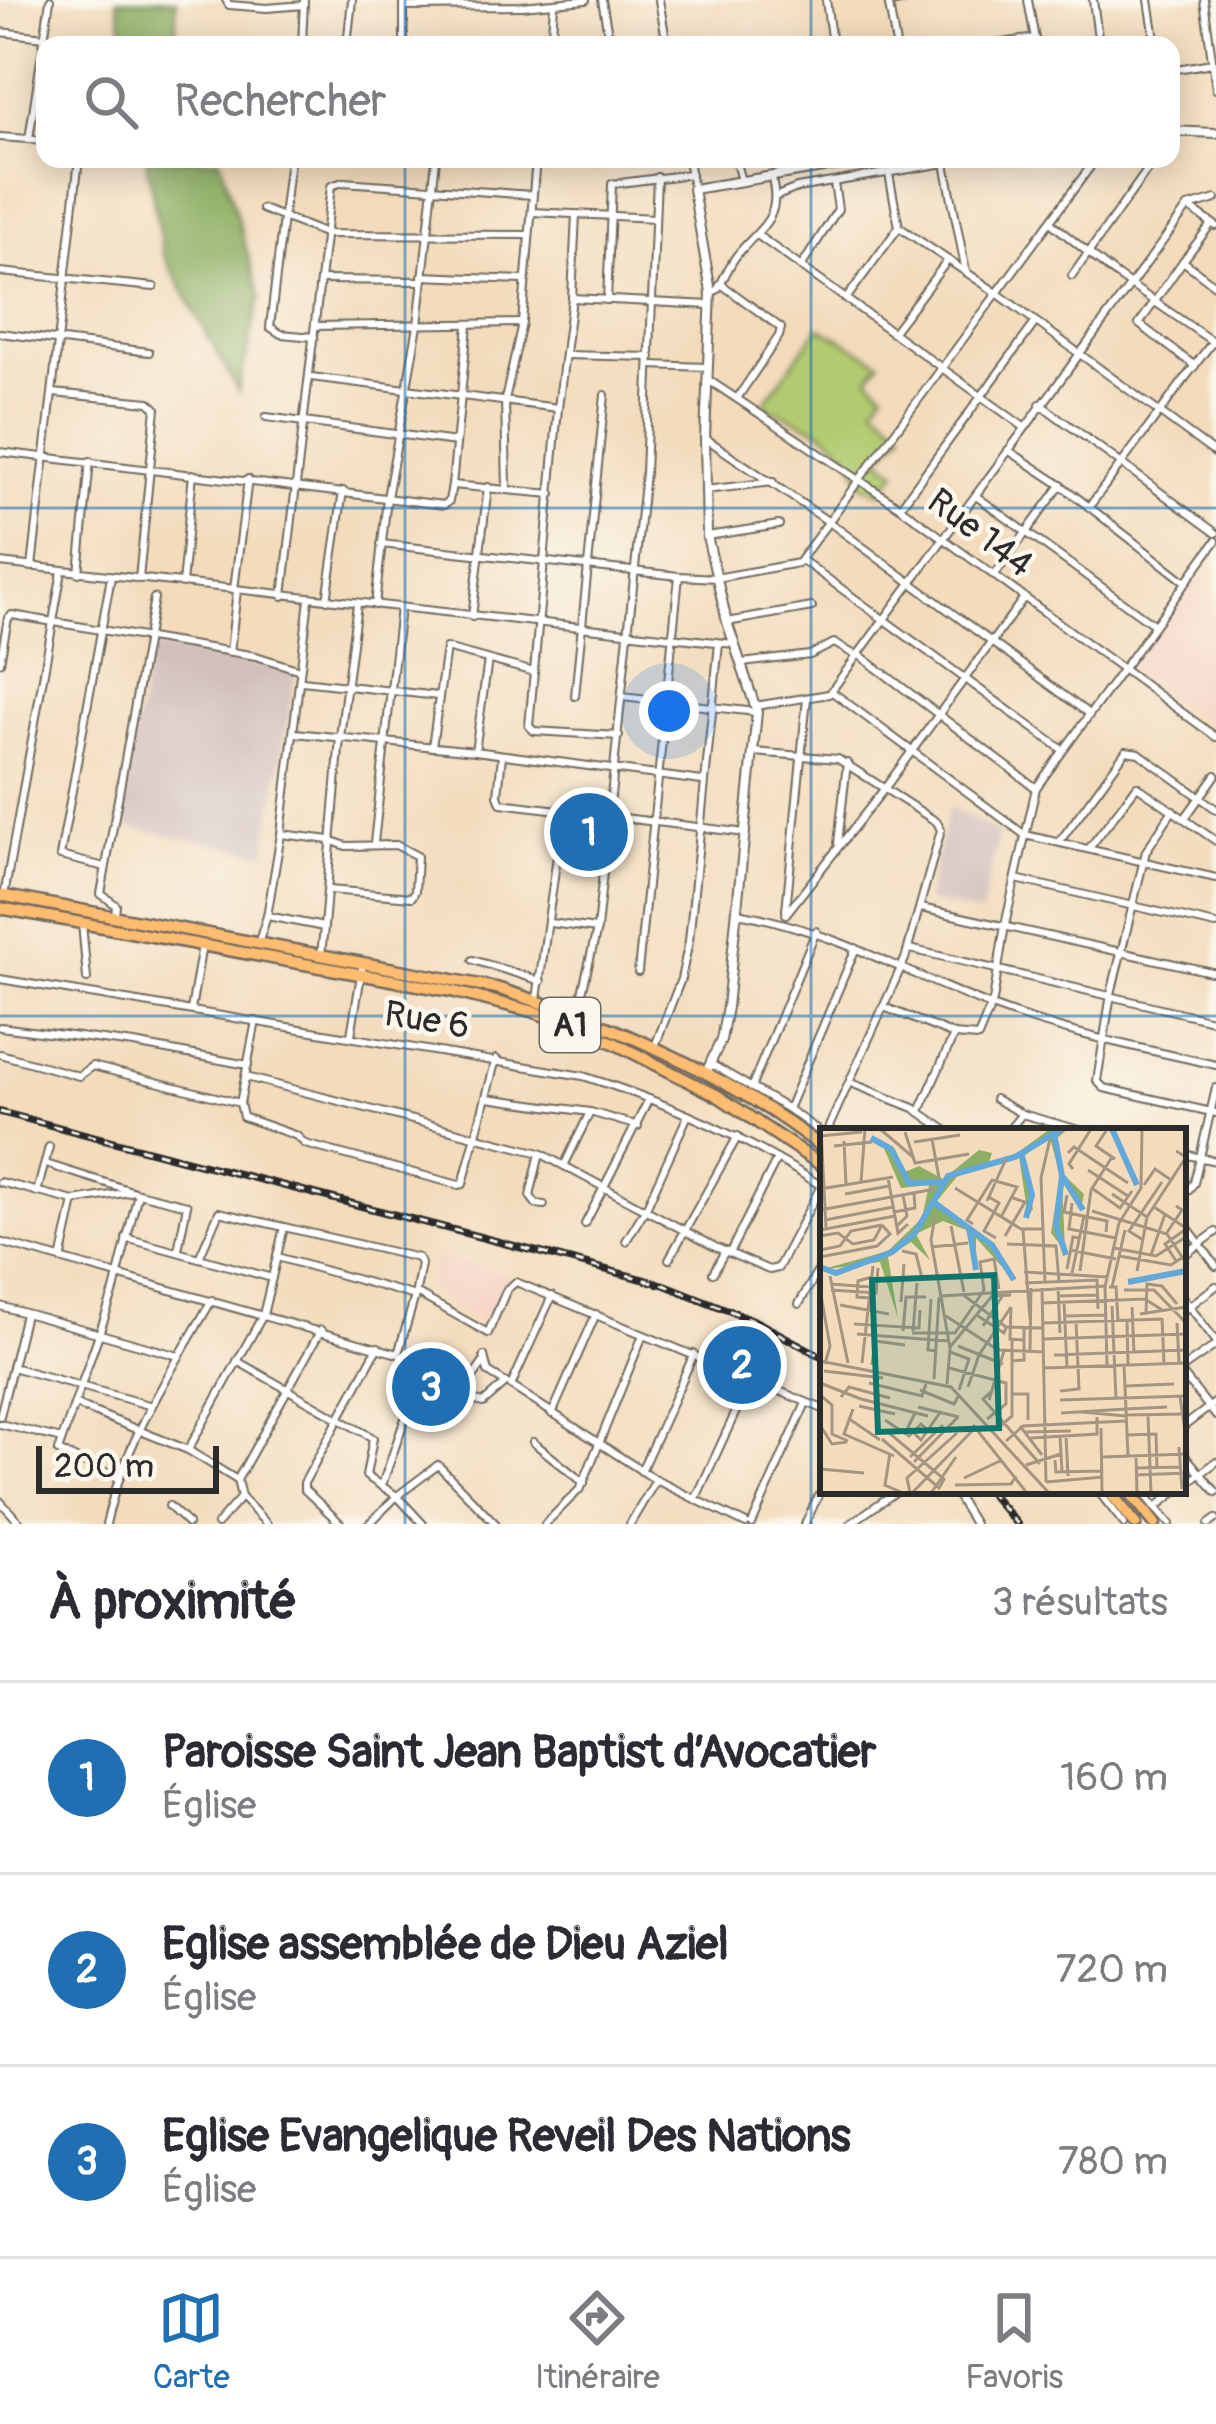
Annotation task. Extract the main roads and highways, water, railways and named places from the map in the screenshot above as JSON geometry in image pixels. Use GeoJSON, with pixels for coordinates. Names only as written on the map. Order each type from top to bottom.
{"type":"FeatureCollection","features":[{"type":"Feature","properties":{"kind":"main road","name":"A1"},"geometry":{"type":"LineString","coordinates":[[1,900],[321,955],[494,999],[574,1026],[718,1096],[820,1164]]}},
{"type":"Feature","properties":{"kind":"main road","name":"A1"},"geometry":{"type":"LineString","coordinates":[[1,900],[82,923],[496,988],[537,1000],[708,1070],[820,1146]]}},
{"type":"Feature","properties":{"kind":"main road"},"geometry":{"type":"LineString","coordinates":[[1111,1494],[1136,1524]]}},
{"type":"Feature","properties":{"kind":"main road"},"geometry":{"type":"LineString","coordinates":[[1131,1494],[1155,1524]]}},
{"type":"Feature","properties":{"kind":"railway"},"geometry":{"type":"LineString","coordinates":[[0,1112],[665,1285],[753,1320],[820,1355]]}},
{"type":"Feature","properties":{"kind":"railway"},"geometry":{"type":"LineString","coordinates":[[991,1494],[1017,1524]]}},
{"type":"Feature","properties":{"kind":"place","name":"Paroisse Saint Jean Baptist d’Avocatier"},"geometry":{"type":"Point","coordinates":[589,832]}},
{"type":"Feature","properties":{"kind":"place","name":"Eglise assemblée de Dieu Aziel"},"geometry":{"type":"Point","coordinates":[742,1365]}},
{"type":"Feature","properties":{"kind":"place","name":"Eglise Evangelique Reveil Des Nations"},"geometry":{"type":"Point","coordinates":[431,1387]}}]}
